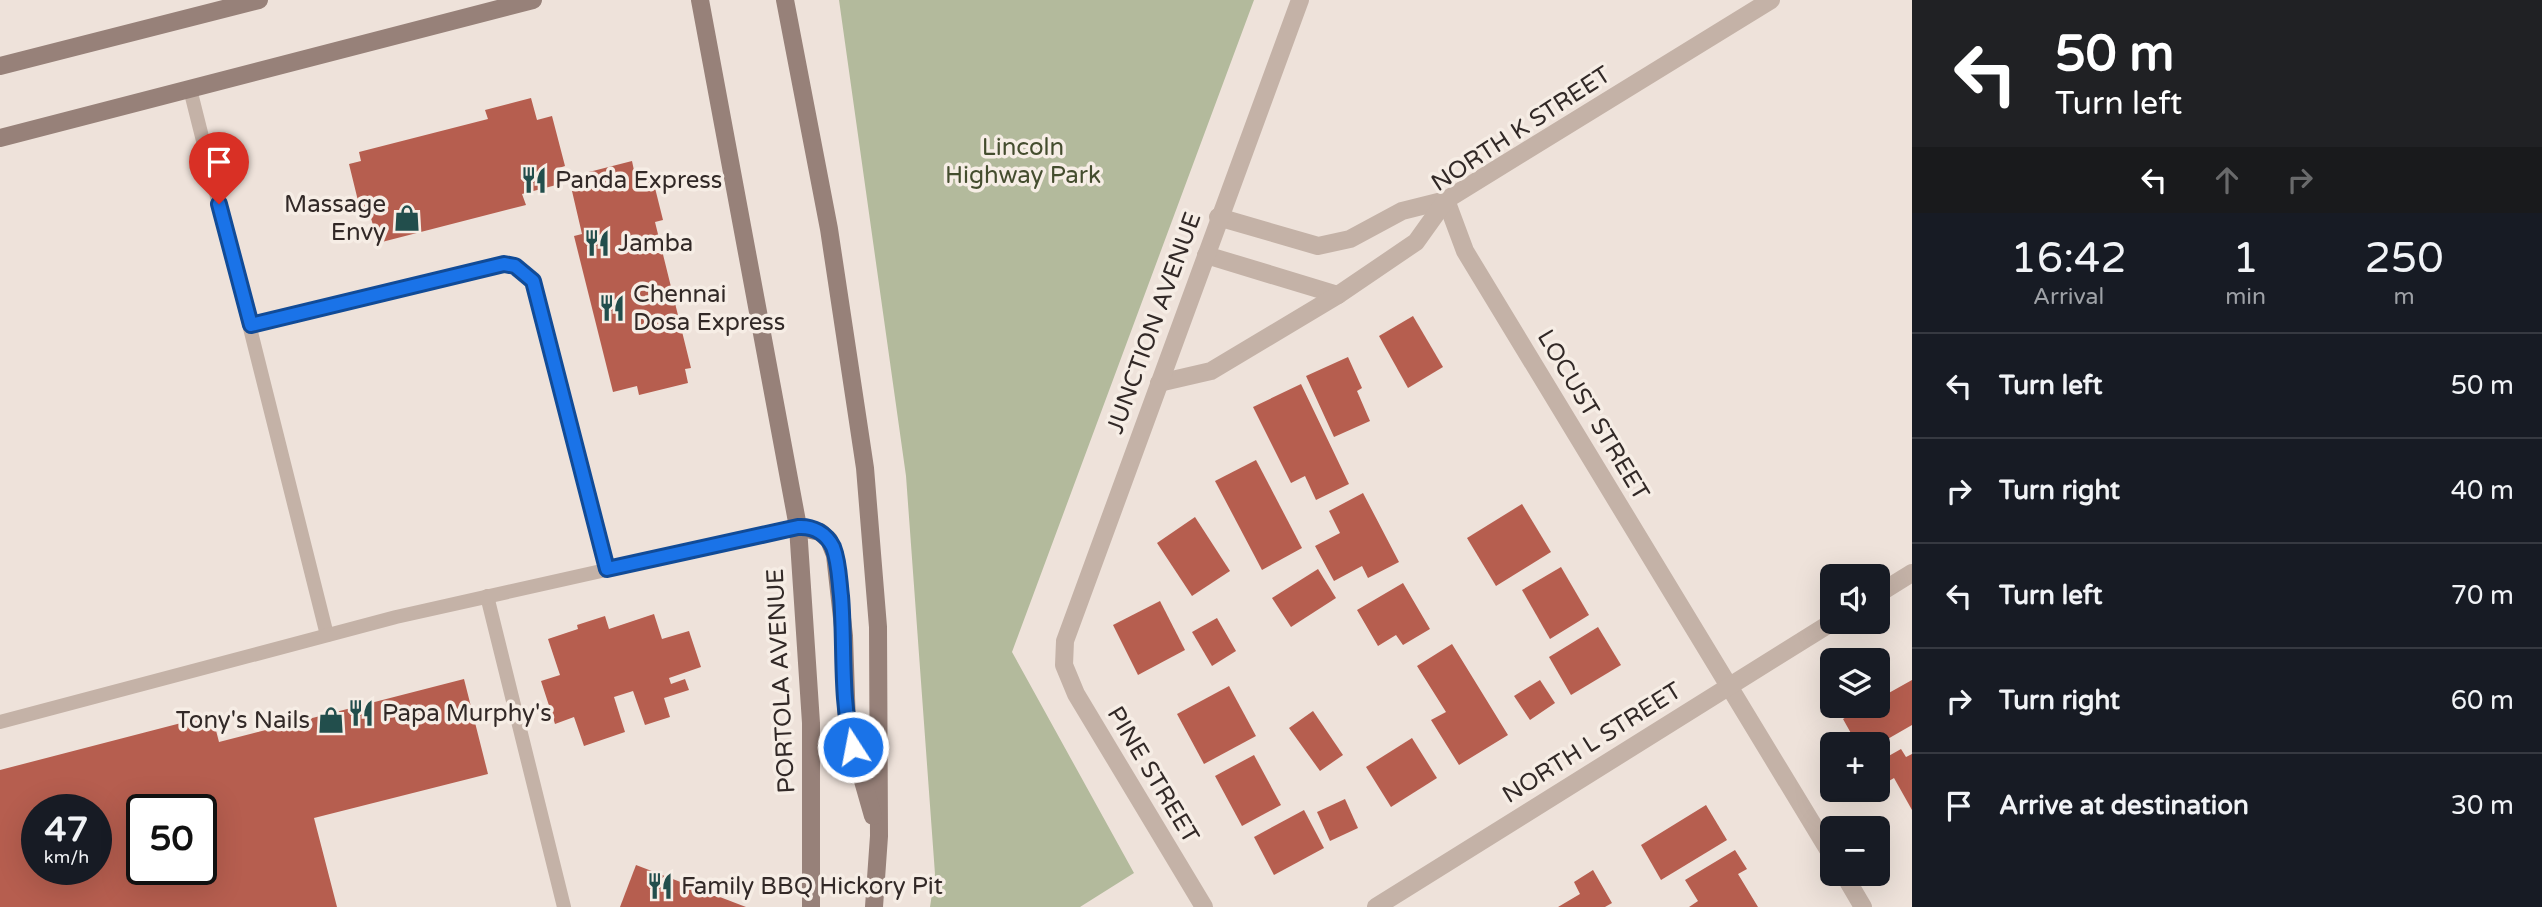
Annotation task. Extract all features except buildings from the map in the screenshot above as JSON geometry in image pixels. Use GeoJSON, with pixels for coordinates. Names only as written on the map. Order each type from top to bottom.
{"type":"FeatureCollection","features":[{"type":"Feature","properties":{"kind":"main road"},"geometry":{"type":"LineString","coordinates":[[0,66],[259,0]]}},
{"type":"Feature","properties":{"kind":"main road"},"geometry":{"type":"LineString","coordinates":[[0,138],[533,0]]}},
{"type":"Feature","properties":{"kind":"main road","name":"PORTOLA AVENUE"},"geometry":{"type":"LineString","coordinates":[[700,0],[798,527],[811,723],[811,907]]}},
{"type":"Feature","properties":{"kind":"main road"},"geometry":{"type":"LineString","coordinates":[[785,0],[829,229],[865,468],[878,627],[879,836],[874,907]]}},
{"type":"Feature","properties":{"kind":"main road"},"geometry":{"type":"LineString","coordinates":[[798,527],[815,529],[825,536],[833,547],[838,565],[847,725],[879,836]]}},
{"type":"Feature","properties":{"kind":"street","name":"JUNCTION AVENUE"},"geometry":{"type":"LineString","coordinates":[[1064,665],[1065,640],[1218,217],[1300,0]]}},
{"type":"Feature","properties":{"kind":"street","name":"NORTH K STREET"},"geometry":{"type":"LineString","coordinates":[[1159,383],[1211,371],[1338,295],[1416,242],[1446,200],[1771,0]]}},
{"type":"Feature","properties":{"kind":"street"},"geometry":{"type":"LineString","coordinates":[[1218,217],[1318,246],[1350,239],[1402,211],[1446,200]]}},
{"type":"Feature","properties":{"kind":"street","name":"LOCUST STREET"},"geometry":{"type":"LineString","coordinates":[[1446,200],[1465,251],[1820,837]]}},
{"type":"Feature","properties":{"kind":"street"},"geometry":{"type":"LineString","coordinates":[[1206,255],[1338,295]]}},
{"type":"Feature","properties":{"kind":"street"},"geometry":{"type":"LineString","coordinates":[[1890,587],[1912,573]]}},
{"type":"Feature","properties":{"kind":"street","name":"NORTH L STREET"},"geometry":{"type":"LineString","coordinates":[[1377,907],[1820,629]]}},
{"type":"Feature","properties":{"kind":"street","name":"PINE STREET"},"geometry":{"type":"LineString","coordinates":[[1064,665],[1076,694],[1205,907]]}},
{"type":"Feature","properties":{"kind":"street"},"geometry":{"type":"LineString","coordinates":[[1851,886],[1863,907]]}},
{"type":"Feature","properties":{"kind":"lane"},"geometry":{"type":"LineString","coordinates":[[190,89],[327,635]]}},
{"type":"Feature","properties":{"kind":"lane"},"geometry":{"type":"LineString","coordinates":[[251,325],[504,264],[515,266],[533,281],[607,569]]}},
{"type":"Feature","properties":{"kind":"lane"},"geometry":{"type":"LineString","coordinates":[[0,722],[327,635],[487,596],[798,527]]}},
{"type":"Feature","properties":{"kind":"lane"},"geometry":{"type":"LineString","coordinates":[[487,596],[564,907]]}},
{"type":"Feature","properties":{"kind":"green space","name":"Lincoln Highway Park"},"geometry":{"type":"Polygon","coordinates":[[[839,0],[1254,0],[1012,652],[1134,873],[1080,907],[930,907],[935,874],[906,476],[839,0]]]}},
{"type":"Feature","properties":{"kind":"place","name":"Panda Express"},"geometry":{"type":"Point","coordinates":[534,180]}},
{"type":"Feature","properties":{"kind":"place","name":"Massage Envy"},"geometry":{"type":"Point","coordinates":[407,218]}},
{"type":"Feature","properties":{"kind":"place","name":"Jamba"},"geometry":{"type":"Point","coordinates":[597,243]}},
{"type":"Feature","properties":{"kind":"place","name":"Chennai Dosa Express"},"geometry":{"type":"Point","coordinates":[612,308]}},
{"type":"Feature","properties":{"kind":"place","name":"Papa Murphy's"},"geometry":{"type":"Point","coordinates":[361,713]}},
{"type":"Feature","properties":{"kind":"place","name":"Tony's Nails"},"geometry":{"type":"Point","coordinates":[331,720]}},
{"type":"Feature","properties":{"kind":"place","name":"Family BBQ Hickory Pit"},"geometry":{"type":"Point","coordinates":[660,886]}},
{"type":"Feature","properties":{"kind":"route"},"geometry":{"type":"LineString","coordinates":[[219,204],[251,325],[504,264],[515,266],[533,281],[607,569],[803,526],[820,532],[833,547],[838,565],[847,725],[853,747]]}}]}
